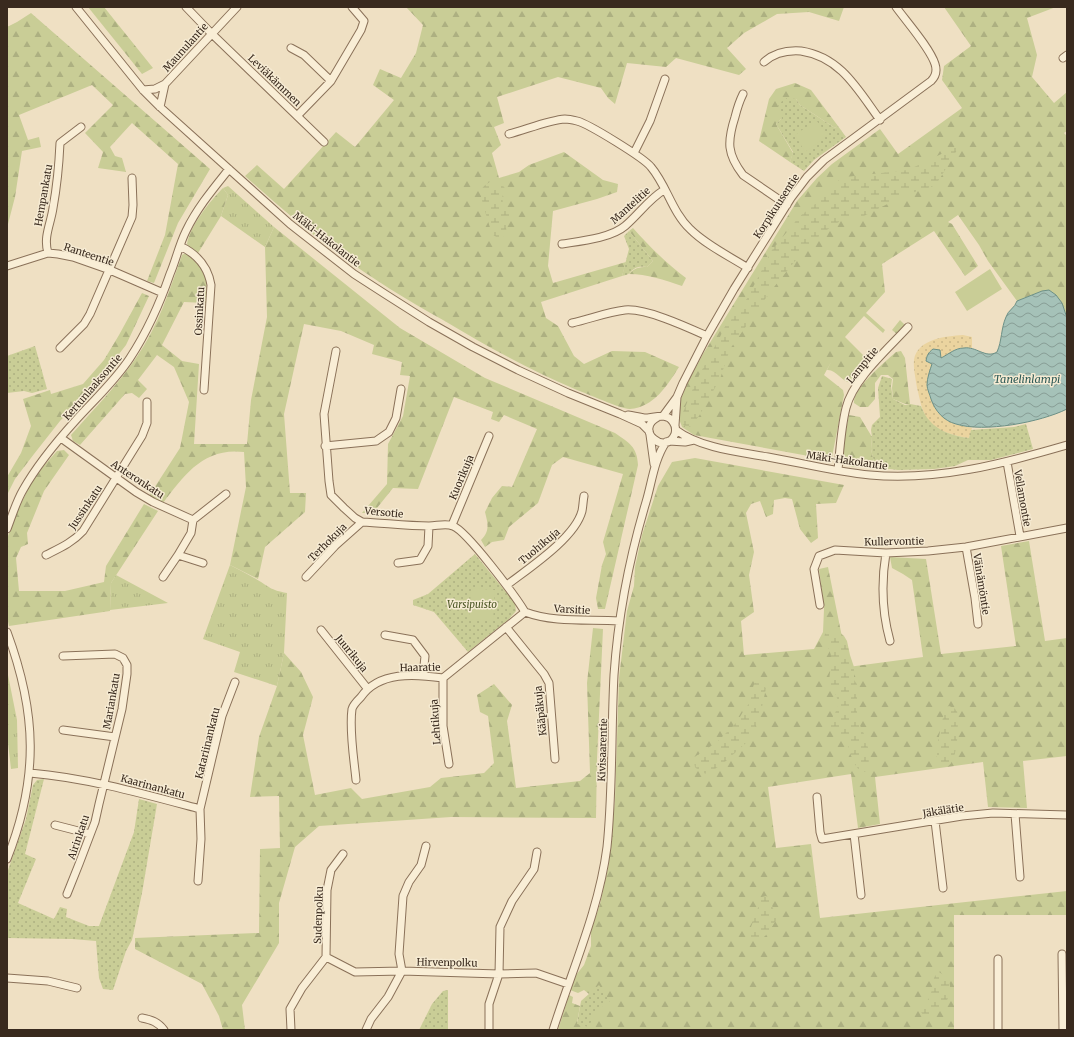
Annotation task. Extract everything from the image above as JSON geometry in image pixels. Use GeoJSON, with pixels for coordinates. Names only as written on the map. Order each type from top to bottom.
{"type":"FeatureCollection","features":[{"type":"Feature","properties":{"kind":"street","name":"Mäki-Hakolantie"},"geometry":{"type":"LineString","coordinates":[[76,7],[143,90],[160,107],[290,224],[354,274],[416,314],[473,347],[568,393],[642,424],[649,433]]}},
{"type":"Feature","properties":{"kind":"street","name":"Leviäkämmen"},"geometry":{"type":"LineString","coordinates":[[186,7],[324,142]]}},
{"type":"Feature","properties":{"kind":"street","name":"Maunulantie"},"geometry":{"type":"LineString","coordinates":[[143,90],[155,89],[165,84],[236,7]]}},
{"type":"Feature","properties":{"kind":"street"},"geometry":{"type":"LineString","coordinates":[[297,116],[331,81],[361,30],[364,21],[352,7]]}},
{"type":"Feature","properties":{"kind":"street","name":"Korpikuusentie"},"geometry":{"type":"LineString","coordinates":[[660,416],[677,397],[707,336],[787,205],[807,178],[824,160],[932,81],[936,73],[935,64],[927,49],[896,7]]}},
{"type":"Feature","properties":{"kind":"street"},"geometry":{"type":"LineString","coordinates":[[291,48],[304,55],[331,81]]}},
{"type":"Feature","properties":{"kind":"street"},"geometry":{"type":"LineString","coordinates":[[764,62],[776,54],[794,51],[818,55],[824,58],[840,69],[849,78],[880,120]]}},
{"type":"Feature","properties":{"kind":"street"},"geometry":{"type":"LineString","coordinates":[[634,153],[650,121],[665,79]]}},
{"type":"Feature","properties":{"kind":"street","name":"Maunulantie"},"geometry":{"type":"LineString","coordinates":[[160,107],[165,84]]}},
{"type":"Feature","properties":{"kind":"street"},"geometry":{"type":"LineString","coordinates":[[743,94],[729,139],[730,153],[743,176],[787,205]]}},
{"type":"Feature","properties":{"kind":"street"},"geometry":{"type":"LineString","coordinates":[[509,134],[557,120],[566,119],[578,121],[634,153],[651,166],[681,218],[689,228],[699,237],[748,268]]}},
{"type":"Feature","properties":{"kind":"street","name":"Hempankatu"},"geometry":{"type":"LineString","coordinates":[[48,253],[45,245],[59,170],[60,143],[81,127]]}},
{"type":"Feature","properties":{"kind":"street","name":"Kertunlaaksontie"},"geometry":{"type":"LineString","coordinates":[[7,529],[23,490],[33,475],[61,438],[115,378],[130,359],[150,324],[180,246],[195,214],[229,169]]}},
{"type":"Feature","properties":{"kind":"street"},"geometry":{"type":"LineString","coordinates":[[60,348],[84,324],[110,270],[132,217],[134,205],[132,178]]}},
{"type":"Feature","properties":{"kind":"street","name":"Mantelitie"},"geometry":{"type":"LineString","coordinates":[[562,244],[600,237],[615,232],[624,227],[655,196],[664,190]]}},
{"type":"Feature","properties":{"kind":"street","name":"Ossinkatu"},"geometry":{"type":"LineString","coordinates":[[180,246],[195,255],[204,265],[209,274],[211,285],[204,390]]}},
{"type":"Feature","properties":{"kind":"street","name":"Ranteentie"},"geometry":{"type":"LineString","coordinates":[[7,266],[48,253],[58,254],[73,257],[110,270],[163,293]]}},
{"type":"Feature","properties":{"kind":"street"},"geometry":{"type":"LineString","coordinates":[[572,323],[613,312],[627,310],[657,316],[680,323],[707,336]]}},
{"type":"Feature","properties":{"kind":"street","name":"Lampitie"},"geometry":{"type":"LineString","coordinates":[[838,470],[846,408],[852,392],[860,381],[908,328]]}},
{"type":"Feature","properties":{"kind":"street","name":"Versotie"},"geometry":{"type":"LineString","coordinates":[[336,351],[324,414],[325,446],[331,495],[355,518],[362,522],[429,526],[452,525]]}},
{"type":"Feature","properties":{"kind":"street"},"geometry":{"type":"LineString","coordinates":[[325,446],[376,441],[389,432],[396,418],[401,389]]}},
{"type":"Feature","properties":{"kind":"street","name":"Korpikuusentie"},"geometry":{"type":"LineString","coordinates":[[675,427],[677,397]]}},
{"type":"Feature","properties":{"kind":"street","name":"Jussinkatu"},"geometry":{"type":"LineString","coordinates":[[46,555],[68,545],[83,531],[142,436],[147,423],[147,402]]}},
{"type":"Feature","properties":{"kind":"street","name":"Mäki-Hakolantie"},"geometry":{"type":"LineString","coordinates":[[620,414],[643,418],[660,416]]}},
{"type":"Feature","properties":{"kind":"street"},"geometry":{"type":"LineString","coordinates":[[660,416],[670,418],[675,427],[674,436],[667,442],[662,443],[655,441],[649,433],[651,422],[660,416]]}},
{"type":"Feature","properties":{"kind":"street","name":"Mäki-Hakolantie"},"geometry":{"type":"LineString","coordinates":[[675,427],[694,440]]}},
{"type":"Feature","properties":{"kind":"street","name":"Kivisaarentie"},"geometry":{"type":"LineString","coordinates":[[649,433],[654,467]]}},
{"type":"Feature","properties":{"kind":"street","name":"Kuorikuja"},"geometry":{"type":"LineString","coordinates":[[452,525],[489,436]]}},
{"type":"Feature","properties":{"kind":"street","name":"Anteronkatu"},"geometry":{"type":"LineString","coordinates":[[61,438],[153,502],[193,520]]}},
{"type":"Feature","properties":{"kind":"street","name":"Mäki-Hakolantie"},"geometry":{"type":"LineString","coordinates":[[667,442],[694,440],[735,451],[868,475],[918,476],[972,470],[1067,445]]}},
{"type":"Feature","properties":{"kind":"street","name":"Kivisaarentie"},"geometry":{"type":"LineString","coordinates":[[553,1030],[595,905],[607,849],[610,820],[614,676],[619,621],[630,561],[654,467],[660,452],[667,442]]}},
{"type":"Feature","properties":{"kind":"street","name":"Vellamontie"},"geometry":{"type":"LineString","coordinates":[[1007,462],[1020,536],[1067,528]]}},
{"type":"Feature","properties":{"kind":"street"},"geometry":{"type":"LineString","coordinates":[[163,577],[191,533],[193,520],[226,494]]}},
{"type":"Feature","properties":{"kind":"street","name":"Tuohikuja"},"geometry":{"type":"LineString","coordinates":[[507,585],[566,537],[582,512],[584,496]]}},
{"type":"Feature","properties":{"kind":"street","name":"Terhokuja"},"geometry":{"type":"LineString","coordinates":[[306,577],[335,546],[362,522]]}},
{"type":"Feature","properties":{"kind":"street"},"geometry":{"type":"LineString","coordinates":[[452,525],[457,527],[468,539],[507,585],[526,612]]}},
{"type":"Feature","properties":{"kind":"street"},"geometry":{"type":"LineString","coordinates":[[398,563],[420,560],[428,546],[429,526]]}},
{"type":"Feature","properties":{"kind":"street","name":"Kullervontie"},"geometry":{"type":"LineString","coordinates":[[820,605],[814,569],[819,556],[835,550],[886,553],[928,551],[966,547],[1020,536]]}},
{"type":"Feature","properties":{"kind":"street","name":"Väinämöntie"},"geometry":{"type":"LineString","coordinates":[[966,547],[978,624]]}},
{"type":"Feature","properties":{"kind":"street"},"geometry":{"type":"LineString","coordinates":[[886,553],[882,572],[883,600],[885,623],[890,641]]}},
{"type":"Feature","properties":{"kind":"street"},"geometry":{"type":"LineString","coordinates":[[178,555],[203,563]]}},
{"type":"Feature","properties":{"kind":"street","name":"Varsitie"},"geometry":{"type":"LineString","coordinates":[[526,612],[535,616],[547,618],[619,621]]}},
{"type":"Feature","properties":{"kind":"street","name":"Haaratie"},"geometry":{"type":"LineString","coordinates":[[356,780],[352,744],[352,708],[367,688],[384,680],[400,676],[443,678],[526,612]]}},
{"type":"Feature","properties":{"kind":"street","name":"Kääpäkuja"},"geometry":{"type":"LineString","coordinates":[[506,627],[544,674],[549,683],[555,759]]}},
{"type":"Feature","properties":{"kind":"street","name":"Juurikuja"},"geometry":{"type":"LineString","coordinates":[[321,630],[367,688]]}},
{"type":"Feature","properties":{"kind":"street"},"geometry":{"type":"LineString","coordinates":[[7,632],[10,649],[26,698],[29,720],[30,773],[21,817],[7,859]]}},
{"type":"Feature","properties":{"kind":"street"},"geometry":{"type":"LineString","coordinates":[[385,635],[413,640],[424,656],[424,676]]}},
{"type":"Feature","properties":{"kind":"street","name":"Mariankatu"},"geometry":{"type":"LineString","coordinates":[[63,656],[115,654],[123,658],[127,665],[122,709],[104,784]]}},
{"type":"Feature","properties":{"kind":"street","name":"Lehtikuja"},"geometry":{"type":"LineString","coordinates":[[443,678],[443,726],[449,764]]}},
{"type":"Feature","properties":{"kind":"street","name":"Katariinankatu"},"geometry":{"type":"LineString","coordinates":[[200,809],[222,716],[234,682]]}},
{"type":"Feature","properties":{"kind":"street"},"geometry":{"type":"LineString","coordinates":[[63,730],[115,737]]}},
{"type":"Feature","properties":{"kind":"street","name":"Kaarinankatu"},"geometry":{"type":"LineString","coordinates":[[30,773],[67,777],[104,784],[200,809]]}},
{"type":"Feature","properties":{"kind":"street","name":"Airinkatu"},"geometry":{"type":"LineString","coordinates":[[67,894],[90,834],[100,804],[104,784]]}},
{"type":"Feature","properties":{"kind":"street","name":"Jäkälätie"},"geometry":{"type":"LineString","coordinates":[[817,797],[822,839],[962,816],[992,813],[1067,815]]}},
{"type":"Feature","properties":{"kind":"street"},"geometry":{"type":"LineString","coordinates":[[198,881],[201,839],[200,809]]}},
{"type":"Feature","properties":{"kind":"street"},"geometry":{"type":"LineString","coordinates":[[1015,814],[1020,877]]}},
{"type":"Feature","properties":{"kind":"street"},"geometry":{"type":"LineString","coordinates":[[935,821],[943,888]]}},
{"type":"Feature","properties":{"kind":"street"},"geometry":{"type":"LineString","coordinates":[[55,825],[90,834]]}},
{"type":"Feature","properties":{"kind":"street"},"geometry":{"type":"LineString","coordinates":[[854,834],[862,895]]}},
{"type":"Feature","properties":{"kind":"street"},"geometry":{"type":"LineString","coordinates":[[366,1030],[371,1019],[388,997],[402,971],[399,954],[402,896],[409,882],[421,865],[426,846]]}},
{"type":"Feature","properties":{"kind":"street"},"geometry":{"type":"LineString","coordinates":[[489,1030],[489,1004],[499,974],[500,927],[512,901],[534,868],[537,852]]}},
{"type":"Feature","properties":{"kind":"street","name":"Sudenpolku"},"geometry":{"type":"LineString","coordinates":[[326,957],[327,890],[331,870],[343,854]]}},
{"type":"Feature","properties":{"kind":"street"},"geometry":{"type":"LineString","coordinates":[[1062,954],[1063,1030]]}},
{"type":"Feature","properties":{"kind":"street"},"geometry":{"type":"LineString","coordinates":[[291,1030],[290,1009],[302,988],[326,957]]}},
{"type":"Feature","properties":{"kind":"street","name":"Hirvenpolku"},"geometry":{"type":"LineString","coordinates":[[326,957],[355,972],[402,971],[499,974],[536,972],[568,984]]}},
{"type":"Feature","properties":{"kind":"street"},"geometry":{"type":"LineString","coordinates":[[998,959],[998,1030]]}},
{"type":"Feature","properties":{"kind":"street"},"geometry":{"type":"LineString","coordinates":[[7,978],[48,981],[77,988]]}},
{"type":"Feature","properties":{"kind":"street"},"geometry":{"type":"LineString","coordinates":[[142,1018],[153,1020],[164,1030]]}},
{"type":"Feature","properties":{"kind":"green space"},"geometry":{"type":"Polygon","coordinates":[[[88,7],[104,7],[153,68],[142,74],[88,7]]]}},
{"type":"Feature","properties":{"kind":"green space"},"geometry":{"type":"Polygon","coordinates":[[[406,7],[844,7],[839,21],[809,12],[777,14],[744,33],[727,48],[746,69],[739,75],[676,58],[666,67],[627,63],[615,104],[608,98],[601,88],[558,77],[497,97],[504,123],[494,127],[501,145],[492,153],[499,178],[519,172],[529,165],[564,152],[603,180],[618,184],[617,192],[553,211],[548,266],[553,283],[626,262],[622,276],[541,302],[546,318],[558,326],[574,356],[584,364],[612,351],[645,352],[679,367],[665,388],[653,400],[639,407],[626,409],[577,390],[542,374],[475,339],[373,278],[346,260],[245,176],[257,165],[284,189],[336,132],[355,147],[394,100],[373,85],[380,69],[401,78],[416,53],[423,25],[406,7]]]}},
{"type":"Feature","properties":{"kind":"green space"},"geometry":{"type":"Polygon","coordinates":[[[944,7],[1056,7],[1027,18],[1037,55],[1032,77],[1054,103],[1067,92],[1067,131],[1064,133],[1067,136],[1067,318],[1062,303],[1042,291],[1017,301],[988,261],[979,245],[958,215],[948,222],[952,224],[978,266],[965,276],[934,231],[882,264],[885,292],[866,313],[885,330],[883,333],[864,316],[845,337],[871,363],[856,381],[848,382],[831,370],[827,370],[831,362],[824,375],[843,390],[844,395],[832,457],[825,459],[694,435],[682,427],[679,419],[680,401],[688,382],[703,354],[797,201],[817,178],[832,164],[880,129],[898,154],[962,108],[942,80],[944,66],[971,46],[944,7]]]}},
{"type":"Feature","properties":{"kind":"green space"},"geometry":{"type":"Polygon","coordinates":[[[31,13],[210,169],[178,223],[154,283],[147,281],[165,235],[178,164],[132,123],[110,147],[115,156],[122,158],[126,172],[98,168],[103,152],[85,133],[113,105],[92,85],[19,115],[28,140],[39,137],[41,147],[22,151],[15,197],[7,228],[7,27],[31,13]]]}},
{"type":"Feature","properties":{"kind":"green space"},"geometry":{"type":"Polygon","coordinates":[[[795,83],[811,90],[838,126],[835,128],[800,105],[796,99],[776,124],[793,153],[790,162],[759,141],[769,99],[776,89],[795,83]]]}},
{"type":"Feature","properties":{"kind":"green space"},"geometry":{"type":"Polygon","coordinates":[[[787,98],[796,99],[800,105],[835,128],[838,126],[846,137],[814,160],[804,171],[790,162],[793,152],[776,124],[782,118],[778,104],[787,98]]]}},
{"type":"Feature","properties":{"kind":"green space"},"geometry":{"type":"Polygon","coordinates":[[[816,120],[828,135],[805,152],[795,135],[816,120]]]}},
{"type":"Feature","properties":{"kind":"green space"},"geometry":{"type":"Polygon","coordinates":[[[960,145],[939,180],[931,187],[905,195],[862,217],[846,218],[832,226],[808,245],[770,292],[730,349],[720,379],[699,416],[691,426],[686,428],[682,423],[681,417],[697,379],[724,328],[748,297],[772,250],[800,216],[813,206],[839,180],[845,177],[908,170],[960,145]]]}},
{"type":"Feature","properties":{"kind":"green space"},"geometry":{"type":"Polygon","coordinates":[[[491,181],[501,184],[507,192],[503,194],[503,203],[510,216],[506,229],[508,233],[500,238],[492,234],[480,191],[491,181]]]}},
{"type":"Feature","properties":{"kind":"green space"},"geometry":{"type":"Polygon","coordinates":[[[228,186],[274,227],[265,247],[221,216],[228,195],[223,188],[228,186]]]}},
{"type":"Feature","properties":{"kind":"green space"},"geometry":{"type":"Polygon","coordinates":[[[223,188],[228,195],[221,216],[198,253],[191,250],[187,244],[192,229],[212,200],[223,188]]]}},
{"type":"Feature","properties":{"kind":"green space"},"geometry":{"type":"Polygon","coordinates":[[[274,227],[400,328],[485,378],[615,433],[634,449],[638,465],[605,609],[598,609],[596,598],[602,565],[606,554],[603,542],[623,474],[563,457],[552,465],[538,503],[509,527],[504,540],[492,542],[485,547],[481,540],[486,534],[488,527],[485,512],[492,498],[502,486],[512,487],[537,429],[504,415],[499,422],[491,419],[493,412],[454,397],[418,489],[393,488],[373,513],[362,513],[387,484],[388,444],[403,416],[410,376],[400,375],[402,362],[372,354],[374,345],[341,331],[304,324],[284,414],[290,493],[306,493],[305,512],[265,547],[258,579],[230,565],[246,487],[244,452],[217,454],[196,465],[187,473],[163,503],[149,496],[180,448],[189,402],[174,367],[157,355],[138,380],[147,389],[139,398],[132,393],[125,394],[80,445],[73,441],[71,435],[105,398],[144,346],[163,308],[182,255],[186,253],[198,265],[205,275],[207,286],[206,303],[184,302],[162,345],[182,361],[199,364],[194,444],[247,444],[251,400],[267,317],[265,247],[274,227]]]}},
{"type":"Feature","properties":{"kind":"green space"},"geometry":{"type":"Polygon","coordinates":[[[633,228],[658,254],[686,278],[682,286],[649,276],[629,274],[637,268],[647,267],[653,261],[629,231],[633,228]]]}},
{"type":"Feature","properties":{"kind":"green space"},"geometry":{"type":"Polygon","coordinates":[[[629,231],[653,261],[647,267],[637,267],[628,274],[622,276],[629,249],[624,236],[629,231]]]}},
{"type":"Feature","properties":{"kind":"green space"},"geometry":{"type":"Polygon","coordinates":[[[990,269],[1002,289],[967,311],[955,292],[990,269]]]}},
{"type":"Feature","properties":{"kind":"green space"},"geometry":{"type":"Polygon","coordinates":[[[142,293],[149,296],[126,345],[98,381],[60,421],[15,479],[7,495],[7,477],[21,453],[31,426],[23,399],[50,390],[51,394],[83,384],[104,360],[142,293]]]}},
{"type":"Feature","properties":{"kind":"green space"},"geometry":{"type":"Polygon","coordinates":[[[900,320],[906,326],[898,335],[892,330],[900,320]]]}},
{"type":"Feature","properties":{"kind":"green space"},"geometry":{"type":"Polygon","coordinates":[[[35,346],[47,389],[32,393],[24,391],[7,393],[7,356],[35,346]]]}},
{"type":"Feature","properties":{"kind":"green space"},"geometry":{"type":"Polygon","coordinates":[[[901,351],[905,358],[910,404],[905,404],[893,399],[893,379],[888,375],[881,375],[875,383],[875,399],[868,407],[860,407],[854,403],[855,397],[859,390],[870,376],[896,352],[901,351]]]}},
{"type":"Feature","properties":{"kind":"green space"},"geometry":{"type":"Polygon","coordinates":[[[882,376],[892,379],[891,386],[893,399],[905,405],[910,404],[921,406],[928,419],[937,428],[952,435],[969,438],[971,430],[1014,427],[1026,424],[1033,449],[991,460],[968,460],[955,466],[934,469],[898,470],[873,467],[874,462],[871,449],[871,430],[872,425],[880,417],[878,388],[882,376]]]}},
{"type":"Feature","properties":{"kind":"green space"},"geometry":{"type":"Polygon","coordinates":[[[849,415],[860,417],[872,437],[871,449],[874,462],[873,467],[853,467],[845,464],[845,433],[849,415]]]}},
{"type":"Feature","properties":{"kind":"green space"},"geometry":{"type":"Polygon","coordinates":[[[64,450],[69,455],[44,491],[27,533],[28,544],[21,547],[16,558],[19,591],[65,591],[104,582],[106,566],[144,504],[158,511],[111,583],[110,611],[9,626],[7,617],[8,536],[29,487],[41,469],[57,451],[64,450]]]}},
{"type":"Feature","properties":{"kind":"green space"},"geometry":{"type":"Polygon","coordinates":[[[695,458],[844,485],[836,503],[816,504],[818,538],[811,543],[800,529],[792,499],[785,498],[774,500],[773,514],[766,517],[760,501],[751,504],[746,513],[754,552],[749,575],[754,612],[741,621],[744,655],[814,649],[823,632],[824,609],[819,569],[828,567],[848,667],[923,657],[912,580],[892,568],[890,557],[926,559],[941,654],[1016,646],[1001,546],[1029,541],[1045,641],[1067,638],[1067,756],[1023,761],[1027,808],[988,807],[983,762],[875,777],[880,824],[858,828],[851,774],[768,787],[776,848],[811,844],[820,918],[1067,891],[1067,915],[954,915],[954,1030],[558,1030],[569,995],[573,997],[572,1003],[580,1006],[577,1023],[591,993],[589,994],[584,990],[578,993],[570,990],[576,975],[584,965],[591,946],[591,931],[600,904],[608,868],[615,800],[619,678],[627,611],[634,586],[635,567],[642,535],[658,486],[672,462],[695,458]]]}},
{"type":"Feature","properties":{"kind":"green space","name":"Varsipuisto"},"geometry":{"type":"Polygon","coordinates":[[[475,554],[515,603],[516,611],[509,619],[468,652],[434,612],[413,605],[413,600],[428,594],[475,554]]]}},
{"type":"Feature","properties":{"kind":"green space"},"geometry":{"type":"Polygon","coordinates":[[[230,565],[270,588],[287,593],[284,653],[277,686],[234,672],[240,652],[203,639],[230,565]]]}},
{"type":"Feature","properties":{"kind":"green space"},"geometry":{"type":"Polygon","coordinates":[[[116,575],[168,603],[110,610],[111,583],[116,575]]]}},
{"type":"Feature","properties":{"kind":"green space"},"geometry":{"type":"Polygon","coordinates":[[[471,588],[495,590],[493,621],[469,619],[471,588]]]}},
{"type":"Feature","properties":{"kind":"green space"},"geometry":{"type":"Polygon","coordinates":[[[593,628],[603,629],[596,818],[451,817],[319,826],[295,847],[279,903],[279,943],[242,1005],[245,1030],[223,1030],[219,1016],[202,984],[135,949],[135,938],[259,933],[260,849],[280,848],[279,796],[250,797],[259,737],[277,686],[284,653],[301,672],[313,697],[303,735],[315,795],[351,788],[362,799],[430,787],[441,778],[484,773],[494,763],[488,716],[480,712],[477,695],[494,684],[512,705],[507,721],[516,788],[580,781],[590,773],[587,683],[593,628]]]}},
{"type":"Feature","properties":{"kind":"green space"},"geometry":{"type":"Polygon","coordinates":[[[836,629],[847,641],[854,667],[854,680],[857,684],[857,719],[865,736],[868,747],[869,766],[866,771],[862,773],[854,762],[846,740],[830,728],[830,723],[838,704],[837,697],[830,682],[829,677],[832,661],[824,638],[825,634],[836,629]]]}},
{"type":"Feature","properties":{"kind":"green space"},"geometry":{"type":"Polygon","coordinates":[[[7,670],[17,720],[18,768],[11,769],[7,734],[7,670]]]}},
{"type":"Feature","properties":{"kind":"green space"},"geometry":{"type":"Polygon","coordinates":[[[757,682],[766,688],[761,712],[754,731],[747,742],[726,761],[707,774],[700,772],[695,767],[693,758],[717,742],[737,722],[751,701],[751,694],[754,684],[757,682]]]}},
{"type":"Feature","properties":{"kind":"green space"},"geometry":{"type":"Polygon","coordinates":[[[949,706],[957,711],[958,726],[954,758],[950,765],[944,767],[937,762],[937,746],[945,708],[949,706]]]}},
{"type":"Feature","properties":{"kind":"green space"},"geometry":{"type":"Polygon","coordinates":[[[44,779],[25,854],[36,859],[18,903],[54,919],[60,907],[67,909],[66,917],[89,926],[99,926],[134,832],[139,799],[157,804],[142,893],[132,940],[126,951],[113,990],[103,989],[99,978],[96,941],[7,938],[7,873],[26,819],[33,785],[37,780],[44,779]]]}},
{"type":"Feature","properties":{"kind":"green space"},"geometry":{"type":"Polygon","coordinates":[[[766,896],[771,899],[777,919],[764,937],[751,940],[748,935],[762,897],[766,896]]]}},
{"type":"Feature","properties":{"kind":"green space"},"geometry":{"type":"Polygon","coordinates":[[[939,972],[949,981],[950,992],[942,1008],[938,1013],[929,1019],[924,1017],[920,1010],[930,995],[934,979],[936,974],[939,972]]]}},
{"type":"Feature","properties":{"kind":"green space"},"geometry":{"type":"Polygon","coordinates":[[[599,985],[610,1001],[594,1013],[589,1027],[577,1024],[581,1001],[599,985]]]}},
{"type":"Feature","properties":{"kind":"green space"},"geometry":{"type":"Polygon","coordinates":[[[448,990],[448,1030],[419,1030],[432,1004],[443,991],[448,990]]]}},
{"type":"Feature","properties":{"kind":"sand"},"geometry":{"type":"Polygon","coordinates":[[[963,335],[972,337],[972,348],[956,349],[932,364],[927,385],[934,406],[939,414],[955,424],[972,428],[969,438],[953,435],[937,428],[928,420],[921,404],[914,367],[916,353],[926,343],[949,336],[963,335]]]}},
{"type":"Feature","properties":{"kind":"water","name":"Tanelinlampi"},"geometry":{"type":"Polygon","coordinates":[[[1049,290],[1056,295],[1062,303],[1067,318],[1067,409],[1056,414],[1028,422],[997,427],[956,424],[948,421],[940,415],[935,408],[927,388],[932,364],[926,361],[929,353],[933,349],[940,350],[941,358],[961,348],[973,349],[989,354],[997,352],[1006,317],[1017,301],[1042,291],[1049,290]]]}}]}
